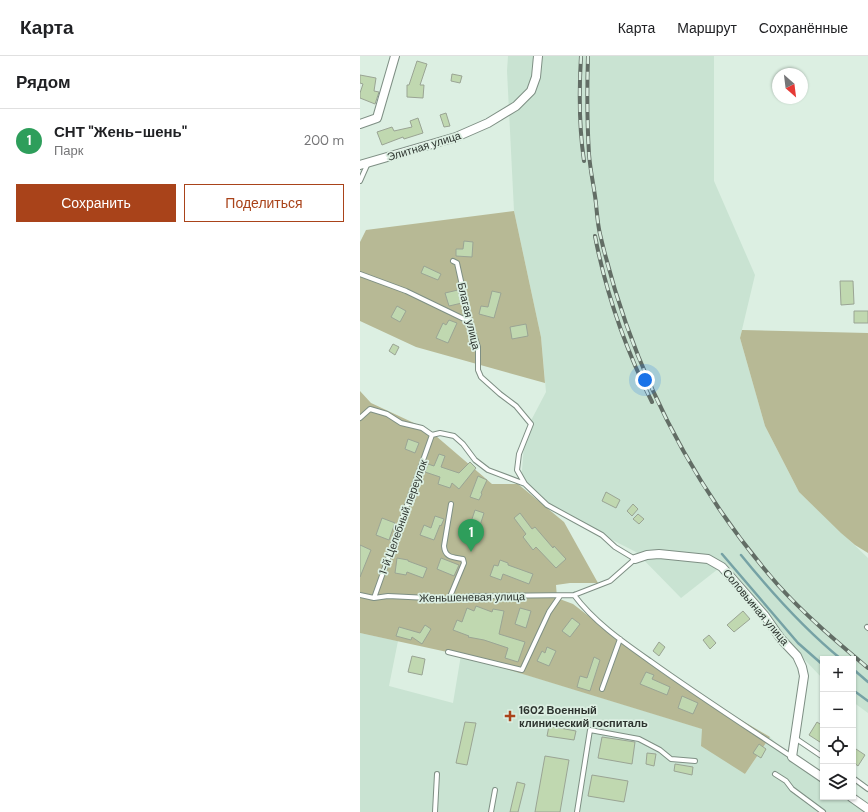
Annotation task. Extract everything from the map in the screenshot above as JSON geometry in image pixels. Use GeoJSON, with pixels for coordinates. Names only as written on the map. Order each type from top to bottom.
{"type":"FeatureCollection","features":[{"type":"Feature","properties":{"kind":"street"},"geometry":{"type":"LineString","coordinates":[[360,124],[377,118],[395,56]]}},
{"type":"Feature","properties":{"kind":"street","name":"Элитная улица"},"geometry":{"type":"LineString","coordinates":[[360,165],[456,137],[488,123],[516,106],[531,91],[536,77],[538,56]]}},
{"type":"Feature","properties":{"kind":"street","name":"Соловьиная улица"},"geometry":{"type":"LineString","coordinates":[[635,560],[647,555],[659,554],[708,559],[722,567],[750,601],[765,616],[781,639],[797,656],[804,676],[792,757]]}},
{"type":"Feature","properties":{"kind":"street"},"geometry":{"type":"LineString","coordinates":[[792,757],[820,776]]}},
{"type":"Feature","properties":{"kind":"street"},"geometry":{"type":"LineString","coordinates":[[855,800],[868,809]]}},
{"type":"Feature","properties":{"kind":"lane"},"geometry":{"type":"LineString","coordinates":[[360,181],[369,163]]}},
{"type":"Feature","properties":{"kind":"lane","name":"Благая улица"},"geometry":{"type":"LineString","coordinates":[[452,261],[457,263],[471,326],[478,347],[478,370],[481,377],[495,391],[516,406],[531,424],[519,454],[517,470],[525,484]]}},
{"type":"Feature","properties":{"kind":"lane"},"geometry":{"type":"LineString","coordinates":[[360,274],[406,291],[466,320],[471,326]]}},
{"type":"Feature","properties":{"kind":"lane"},"geometry":{"type":"LineString","coordinates":[[360,418],[370,409],[387,414],[401,423],[422,428],[432,435],[440,433],[454,436],[463,444],[475,460],[488,470],[525,484],[547,505],[602,535],[615,547],[635,560]]}},
{"type":"Feature","properties":{"kind":"lane","name":"1-й Целебный переулок"},"geometry":{"type":"LineString","coordinates":[[374,598],[432,435]]}},
{"type":"Feature","properties":{"kind":"lane"},"geometry":{"type":"LineString","coordinates":[[449,599],[464,564],[463,560],[447,556],[445,552],[444,546],[452,504]]}},
{"type":"Feature","properties":{"kind":"lane","name":"Соловьиная улица"},"geometry":{"type":"LineString","coordinates":[[560,596],[574,595],[610,581],[635,560]]}},
{"type":"Feature","properties":{"kind":"lane","name":"Женьшеневая улица"},"geometry":{"type":"LineString","coordinates":[[360,595],[374,598],[388,596],[449,599],[473,596],[560,596]]}},
{"type":"Feature","properties":{"kind":"lane"},"geometry":{"type":"LineString","coordinates":[[574,595],[581,605],[620,639],[667,673],[792,757]]}},
{"type":"Feature","properties":{"kind":"lane"},"geometry":{"type":"LineString","coordinates":[[448,652],[522,670],[549,612],[560,596]]}},
{"type":"Feature","properties":{"kind":"lane"},"geometry":{"type":"LineString","coordinates":[[602,689],[620,639]]}},
{"type":"Feature","properties":{"kind":"lane"},"geometry":{"type":"LineString","coordinates":[[577,812],[590,730],[639,739],[660,750],[671,759],[694,761]]}},
{"type":"Feature","properties":{"kind":"lane"},"geometry":{"type":"LineString","coordinates":[[794,737],[820,755]]}},
{"type":"Feature","properties":{"kind":"lane"},"geometry":{"type":"LineString","coordinates":[[435,812],[437,774]]}},
{"type":"Feature","properties":{"kind":"lane"},"geometry":{"type":"LineString","coordinates":[[775,774],[786,781],[792,789],[823,812]]}},
{"type":"Feature","properties":{"kind":"lane"},"geometry":{"type":"LineString","coordinates":[[856,780],[868,789]]}},
{"type":"Feature","properties":{"kind":"lane"},"geometry":{"type":"LineString","coordinates":[[491,812],[494,790]]}},
{"type":"Feature","properties":{"kind":"shaded area"},"geometry":{"type":"Polygon","coordinates":[[[508,56],[714,56],[714,181],[755,275],[740,338],[765,426],[799,492],[868,558],[868,713],[856,704],[856,656],[820,656],[820,676],[718,569],[681,598],[636,552],[567,517],[521,483],[525,432],[546,392],[541,337],[514,211],[507,71],[508,56]]]}},
{"type":"Feature","properties":{"kind":"shaded area"},"geometry":{"type":"Polygon","coordinates":[[[514,211],[541,337],[545,383],[416,347],[360,321],[360,242],[366,230],[514,211]]]}},
{"type":"Feature","properties":{"kind":"shaded area"},"geometry":{"type":"Polygon","coordinates":[[[742,330],[868,333],[868,553],[855,545],[841,533],[799,492],[765,426],[740,338],[742,330]]]}},
{"type":"Feature","properties":{"kind":"shaded area"},"geometry":{"type":"Polygon","coordinates":[[[360,391],[371,403],[429,430],[492,484],[518,484],[564,522],[598,583],[570,583],[556,585],[557,598],[573,604],[665,675],[770,737],[745,774],[701,746],[702,729],[461,655],[360,633],[360,391]]]}},
{"type":"Feature","properties":{"kind":"shaded area","name":"1602 Военный клинический госпиталь"},"geometry":{"type":"Polygon","coordinates":[[[360,633],[398,641],[389,686],[453,703],[461,655],[703,729],[745,774],[770,737],[785,752],[820,778],[820,800],[849,800],[867,812],[360,812],[360,633]]]}},
{"type":"Feature","properties":{"kind":"building"},"geometry":{"type":"Polygon","coordinates":[[[417,61],[427,64],[420,85],[424,85],[423,98],[407,97],[407,85],[409,85],[417,61]]]}},
{"type":"Feature","properties":{"kind":"building"},"geometry":{"type":"Polygon","coordinates":[[[452,74],[462,76],[460,83],[451,81],[452,74]]]}},
{"type":"Feature","properties":{"kind":"building"},"geometry":{"type":"Polygon","coordinates":[[[360,75],[376,78],[374,91],[379,92],[375,104],[360,98],[363,84],[360,83],[360,75]]]}},
{"type":"Feature","properties":{"kind":"building"},"geometry":{"type":"Polygon","coordinates":[[[446,113],[450,126],[444,127],[440,115],[446,113]]]}},
{"type":"Feature","properties":{"kind":"building"},"geometry":{"type":"Polygon","coordinates":[[[418,118],[423,133],[404,139],[403,137],[382,145],[377,132],[392,127],[394,131],[412,127],[410,121],[418,118]]]}},
{"type":"Feature","properties":{"kind":"building"},"geometry":{"type":"Polygon","coordinates":[[[464,241],[473,242],[472,257],[456,256],[456,249],[463,249],[464,241]]]}},
{"type":"Feature","properties":{"kind":"building"},"geometry":{"type":"Polygon","coordinates":[[[424,266],[441,274],[438,280],[421,273],[424,266]]]}},
{"type":"Feature","properties":{"kind":"building"},"geometry":{"type":"Polygon","coordinates":[[[840,281],[853,281],[854,304],[841,305],[840,281]]]}},
{"type":"Feature","properties":{"kind":"building"},"geometry":{"type":"Polygon","coordinates":[[[458,290],[462,303],[449,306],[445,293],[458,290]]]}},
{"type":"Feature","properties":{"kind":"building"},"geometry":{"type":"Polygon","coordinates":[[[492,291],[501,293],[494,318],[479,314],[481,306],[488,307],[492,291]]]}},
{"type":"Feature","properties":{"kind":"building"},"geometry":{"type":"Polygon","coordinates":[[[397,306],[406,311],[400,322],[391,317],[397,306]]]}},
{"type":"Feature","properties":{"kind":"building"},"geometry":{"type":"Polygon","coordinates":[[[854,311],[868,311],[868,323],[854,323],[854,311]]]}},
{"type":"Feature","properties":{"kind":"building"},"geometry":{"type":"Polygon","coordinates":[[[449,320],[457,323],[448,343],[436,338],[443,323],[446,325],[449,320]]]}},
{"type":"Feature","properties":{"kind":"building"},"geometry":{"type":"Polygon","coordinates":[[[526,324],[528,336],[512,339],[510,327],[526,324]]]}},
{"type":"Feature","properties":{"kind":"building"},"geometry":{"type":"Polygon","coordinates":[[[393,344],[399,347],[395,355],[389,351],[393,344]]]}},
{"type":"Feature","properties":{"kind":"building"},"geometry":{"type":"Polygon","coordinates":[[[408,439],[419,443],[415,453],[405,449],[408,439]]]}},
{"type":"Feature","properties":{"kind":"building"},"geometry":{"type":"Polygon","coordinates":[[[439,454],[445,456],[441,467],[459,473],[470,462],[476,468],[459,489],[452,483],[450,488],[438,484],[440,477],[425,472],[428,464],[434,466],[439,454]]]}},
{"type":"Feature","properties":{"kind":"building"},"geometry":{"type":"Polygon","coordinates":[[[478,476],[487,480],[479,500],[470,497],[478,476]]]}},
{"type":"Feature","properties":{"kind":"building"},"geometry":{"type":"Polygon","coordinates":[[[606,492],[620,500],[616,508],[602,501],[606,492]]]}},
{"type":"Feature","properties":{"kind":"building"},"geometry":{"type":"Polygon","coordinates":[[[633,504],[638,509],[632,516],[627,511],[633,504]]]}},
{"type":"Feature","properties":{"kind":"building"},"geometry":{"type":"Polygon","coordinates":[[[475,510],[484,513],[475,541],[466,537],[475,510]]]}},
{"type":"Feature","properties":{"kind":"building"},"geometry":{"type":"Polygon","coordinates":[[[520,513],[532,529],[535,527],[553,548],[554,546],[566,559],[556,568],[536,547],[533,550],[523,537],[526,534],[514,518],[520,513]]]}},
{"type":"Feature","properties":{"kind":"building"},"geometry":{"type":"Polygon","coordinates":[[[638,514],[644,519],[639,524],[633,519],[638,514]]]}},
{"type":"Feature","properties":{"kind":"building"},"geometry":{"type":"Polygon","coordinates":[[[435,516],[444,519],[434,540],[420,535],[424,525],[431,528],[435,516]]]}},
{"type":"Feature","properties":{"kind":"building"},"geometry":{"type":"Polygon","coordinates":[[[382,518],[395,523],[389,540],[376,535],[382,518]]]}},
{"type":"Feature","properties":{"kind":"building"},"geometry":{"type":"Polygon","coordinates":[[[360,545],[371,550],[360,577],[360,545]]]}},
{"type":"Feature","properties":{"kind":"building"},"geometry":{"type":"Polygon","coordinates":[[[397,558],[408,560],[427,568],[423,578],[407,572],[406,575],[395,573],[397,558]]]}},
{"type":"Feature","properties":{"kind":"building"},"geometry":{"type":"Polygon","coordinates":[[[441,558],[459,565],[454,576],[437,569],[441,558]]]}},
{"type":"Feature","properties":{"kind":"building"},"geometry":{"type":"Polygon","coordinates":[[[500,560],[508,563],[508,565],[533,574],[529,584],[503,574],[501,580],[490,576],[494,565],[498,566],[500,560]]]}},
{"type":"Feature","properties":{"kind":"building"},"geometry":{"type":"Polygon","coordinates":[[[476,606],[492,612],[493,609],[504,611],[499,634],[525,642],[518,662],[505,658],[508,648],[484,640],[468,637],[469,636],[453,630],[457,620],[462,622],[467,608],[474,611],[476,606]]]}},
{"type":"Feature","properties":{"kind":"building"},"geometry":{"type":"Polygon","coordinates":[[[520,608],[531,611],[526,628],[515,624],[520,608]]]}},
{"type":"Feature","properties":{"kind":"building"},"geometry":{"type":"Polygon","coordinates":[[[743,611],[750,619],[734,632],[727,625],[743,611]]]}},
{"type":"Feature","properties":{"kind":"building"},"geometry":{"type":"Polygon","coordinates":[[[572,618],[580,624],[570,637],[562,631],[572,618]]]}},
{"type":"Feature","properties":{"kind":"building"},"geometry":{"type":"Polygon","coordinates":[[[425,625],[431,629],[422,644],[412,637],[411,640],[396,636],[399,627],[420,633],[425,625]]]}},
{"type":"Feature","properties":{"kind":"building"},"geometry":{"type":"Polygon","coordinates":[[[709,635],[716,643],[710,649],[703,640],[709,635]]]}},
{"type":"Feature","properties":{"kind":"building"},"geometry":{"type":"Polygon","coordinates":[[[659,642],[665,647],[659,656],[653,651],[659,642]]]}},
{"type":"Feature","properties":{"kind":"building"},"geometry":{"type":"Polygon","coordinates":[[[547,647],[556,651],[549,666],[537,661],[542,651],[545,653],[547,647]]]}},
{"type":"Feature","properties":{"kind":"building"},"geometry":{"type":"Polygon","coordinates":[[[412,656],[425,659],[422,675],[408,672],[412,656]]]}},
{"type":"Feature","properties":{"kind":"building"},"geometry":{"type":"Polygon","coordinates":[[[594,657],[600,660],[590,691],[577,687],[580,676],[587,678],[594,657]]]}},
{"type":"Feature","properties":{"kind":"building"},"geometry":{"type":"Polygon","coordinates":[[[646,672],[654,675],[652,679],[670,687],[667,695],[640,684],[646,672]]]}},
{"type":"Feature","properties":{"kind":"building"},"geometry":{"type":"Polygon","coordinates":[[[682,696],[698,703],[693,714],[678,708],[682,696]]]}},
{"type":"Feature","properties":{"kind":"building"},"geometry":{"type":"Polygon","coordinates":[[[465,722],[476,723],[467,765],[456,763],[465,722]]]}},
{"type":"Feature","properties":{"kind":"building"},"geometry":{"type":"Polygon","coordinates":[[[817,722],[820,724],[820,742],[809,735],[817,722]]]}},
{"type":"Feature","properties":{"kind":"building"},"geometry":{"type":"Polygon","coordinates":[[[549,726],[576,731],[574,740],[547,736],[549,726]]]}},
{"type":"Feature","properties":{"kind":"building"},"geometry":{"type":"Polygon","coordinates":[[[602,737],[635,742],[632,764],[598,758],[602,737]]]}},
{"type":"Feature","properties":{"kind":"building"},"geometry":{"type":"Polygon","coordinates":[[[759,744],[766,749],[761,758],[753,753],[759,744]]]}},
{"type":"Feature","properties":{"kind":"building"},"geometry":{"type":"Polygon","coordinates":[[[856,749],[865,755],[858,766],[856,764],[856,749]]]}},
{"type":"Feature","properties":{"kind":"building"},"geometry":{"type":"Polygon","coordinates":[[[647,753],[656,754],[654,766],[646,764],[647,753]]]}},
{"type":"Feature","properties":{"kind":"building"},"geometry":{"type":"Polygon","coordinates":[[[545,756],[569,760],[560,812],[535,812],[545,756]]]}},
{"type":"Feature","properties":{"kind":"building"},"geometry":{"type":"Polygon","coordinates":[[[675,764],[693,767],[692,775],[674,771],[675,764]]]}},
{"type":"Feature","properties":{"kind":"building"},"geometry":{"type":"Polygon","coordinates":[[[592,775],[628,781],[624,802],[588,796],[592,775]]]}},
{"type":"Feature","properties":{"kind":"building"},"geometry":{"type":"Polygon","coordinates":[[[517,782],[525,784],[518,812],[510,812],[517,782]]]}},
{"type":"Feature","properties":{"kind":"waterway"},"geometry":{"type":"LineString","coordinates":[[722,554],[798,643],[820,662]]}},
{"type":"Feature","properties":{"kind":"waterway"},"geometry":{"type":"LineString","coordinates":[[741,555],[788,609],[838,656]]}},
{"type":"Feature","properties":{"kind":"waterway"},"geometry":{"type":"LineString","coordinates":[[856,672],[868,682]]}},
{"type":"Feature","properties":{"kind":"waterway"},"geometry":{"type":"LineString","coordinates":[[856,692],[868,701]]}},
{"type":"Feature","properties":{"kind":"railway"},"geometry":{"type":"LineString","coordinates":[[581,56],[580,108],[584,161]]}},
{"type":"Feature","properties":{"kind":"railway"},"geometry":{"type":"LineString","coordinates":[[588,56],[587,105],[589,154],[599,229],[613,283],[628,330],[646,376],[667,421],[691,464],[717,506],[746,546],[778,585],[799,607],[868,668]]}},
{"type":"Feature","properties":{"kind":"railway"},"geometry":{"type":"LineString","coordinates":[[595,236],[605,279],[625,342],[652,402]]}},
{"type":"Feature","properties":{"kind":"place","name":"СНТ \"Жень-шень\""},"geometry":{"type":"Point","coordinates":[471,552]}},
{"type":"Feature","properties":{"kind":"place","name":"1602 Военный клинический госпиталь"},"geometry":{"type":"Point","coordinates":[510,716]}}]}
